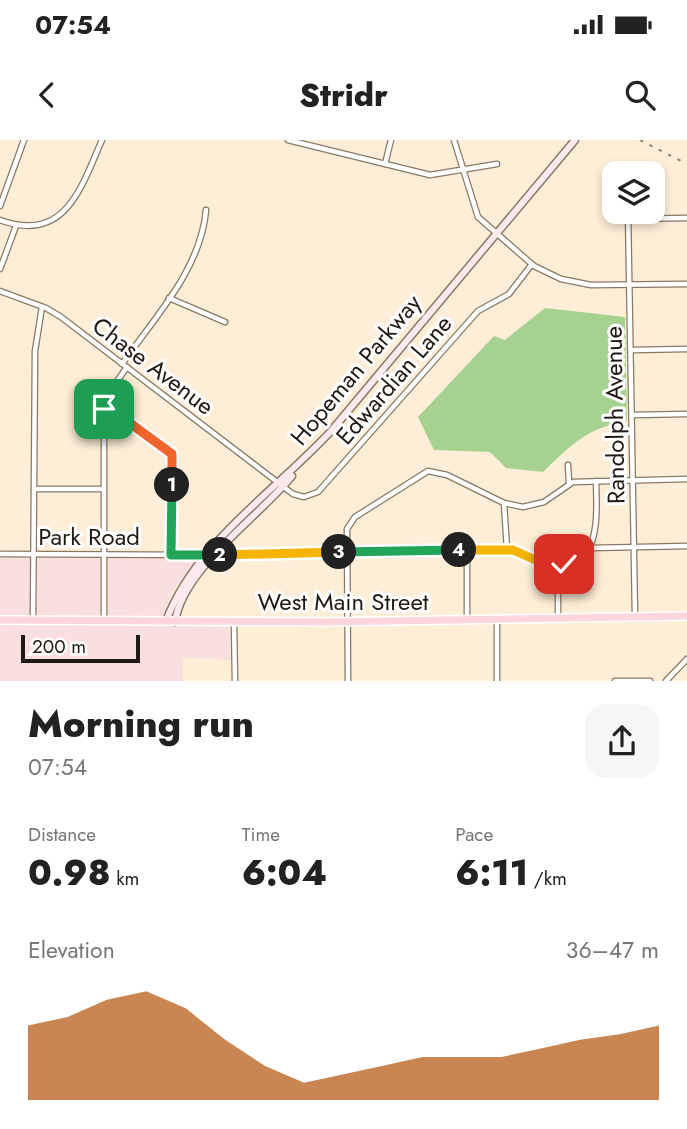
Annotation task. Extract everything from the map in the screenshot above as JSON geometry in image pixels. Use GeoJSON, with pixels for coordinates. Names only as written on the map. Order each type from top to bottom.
{"type":"FeatureCollection","features":[{"type":"Feature","properties":{"kind":"main road","name":"Hopeman Parkway"},"geometry":{"type":"LineString","coordinates":[[281,484],[575,140]]}},
{"type":"Feature","properties":{"kind":"main road"},"geometry":{"type":"LineString","coordinates":[[166,621],[182,586],[207,555],[281,484]]}},
{"type":"Feature","properties":{"kind":"main road"},"geometry":{"type":"LineString","coordinates":[[175,621],[177,610],[188,589],[281,484]]}},
{"type":"Feature","properties":{"kind":"main road","name":"West Main Street"},"geometry":{"type":"LineString","coordinates":[[0,620],[348,622],[687,616]]}},
{"type":"Feature","properties":{"kind":"street"},"geometry":{"type":"LineString","coordinates":[[0,206],[24,140]]}},
{"type":"Feature","properties":{"kind":"street"},"geometry":{"type":"LineString","coordinates":[[0,220],[16,226],[44,224],[68,208],[81,188],[102,140]]}},
{"type":"Feature","properties":{"kind":"street"},"geometry":{"type":"LineString","coordinates":[[288,140],[430,175],[465,172],[497,164]]}},
{"type":"Feature","properties":{"kind":"street"},"geometry":{"type":"LineString","coordinates":[[385,164],[391,140]]}},
{"type":"Feature","properties":{"kind":"street"},"geometry":{"type":"LineString","coordinates":[[454,140],[476,212],[496,234],[532,264],[561,279],[580,284],[687,284]]}},
{"type":"Feature","properties":{"kind":"street"},"geometry":{"type":"LineString","coordinates":[[104,620],[104,404],[124,366],[194,256],[206,210]]}},
{"type":"Feature","properties":{"kind":"street"},"geometry":{"type":"LineString","coordinates":[[665,218],[687,218]]}},
{"type":"Feature","properties":{"kind":"street","name":"Randolph Avenue"},"geometry":{"type":"LineString","coordinates":[[628,224],[635,617]]}},
{"type":"Feature","properties":{"kind":"street"},"geometry":{"type":"LineString","coordinates":[[0,269],[16,226]]}},
{"type":"Feature","properties":{"kind":"street","name":"Edwardian Lane"},"geometry":{"type":"LineString","coordinates":[[281,484],[300,497],[310,497],[318,492],[478,311],[509,294],[532,264]]}},
{"type":"Feature","properties":{"kind":"street","name":"Chase Avenue"},"geometry":{"type":"LineString","coordinates":[[0,292],[42,307],[281,484]]}},
{"type":"Feature","properties":{"kind":"street"},"geometry":{"type":"LineString","coordinates":[[169,298],[225,322]]}},
{"type":"Feature","properties":{"kind":"street"},"geometry":{"type":"LineString","coordinates":[[33,620],[35,351],[42,307]]}},
{"type":"Feature","properties":{"kind":"street"},"geometry":{"type":"LineString","coordinates":[[632,350],[687,349]]}},
{"type":"Feature","properties":{"kind":"street"},"geometry":{"type":"LineString","coordinates":[[104,404],[172,454],[171,555]]}},
{"type":"Feature","properties":{"kind":"street"},"geometry":{"type":"LineString","coordinates":[[633,415],[687,414]]}},
{"type":"Feature","properties":{"kind":"street"},"geometry":{"type":"LineString","coordinates":[[568,465],[569,482]]}},
{"type":"Feature","properties":{"kind":"street"},"geometry":{"type":"LineString","coordinates":[[348,681],[347,529],[360,513],[428,471],[447,475],[504,503],[523,507],[536,505],[569,482],[687,479]]}},
{"type":"Feature","properties":{"kind":"street"},"geometry":{"type":"LineString","coordinates":[[504,503],[507,549],[517,550],[540,562],[558,565],[578,559],[590,548],[597,528],[597,481]]}},
{"type":"Feature","properties":{"kind":"street"},"geometry":{"type":"LineString","coordinates":[[34,489],[103,489]]}},
{"type":"Feature","properties":{"kind":"street"},"geometry":{"type":"LineString","coordinates":[[590,548],[687,546]]}},
{"type":"Feature","properties":{"kind":"street","name":"Park Road"},"geometry":{"type":"LineString","coordinates":[[0,554],[216,555],[507,549]]}},
{"type":"Feature","properties":{"kind":"street"},"geometry":{"type":"LineString","coordinates":[[467,550],[467,620]]}},
{"type":"Feature","properties":{"kind":"street"},"geometry":{"type":"LineString","coordinates":[[558,565],[558,618]]}},
{"type":"Feature","properties":{"kind":"street"},"geometry":{"type":"LineString","coordinates":[[497,620],[497,681]]}},
{"type":"Feature","properties":{"kind":"street"},"geometry":{"type":"LineString","coordinates":[[234,622],[235,681]]}},
{"type":"Feature","properties":{"kind":"street"},"geometry":{"type":"LineString","coordinates":[[666,681],[687,659]]}},
{"type":"Feature","properties":{"kind":"street"},"geometry":{"type":"LineString","coordinates":[[615,681],[650,681]]}},
{"type":"Feature","properties":{"kind":"shaded area"},"geometry":{"type":"Polygon","coordinates":[[[0,558],[199,558],[173,590],[163,616],[0,615],[0,558]]]}},
{"type":"Feature","properties":{"kind":"shaded area"},"geometry":{"type":"Polygon","coordinates":[[[0,624],[230,627],[231,660],[183,658],[183,681],[0,681],[0,624]]]}},
{"type":"Feature","properties":{"kind":"green space"},"geometry":{"type":"Polygon","coordinates":[[[545,308],[625,317],[627,421],[590,433],[543,472],[506,468],[490,452],[434,450],[418,417],[494,336],[505,340],[545,308]]]}},
{"type":"Feature","properties":{"kind":"railway"},"geometry":{"type":"LineString","coordinates":[[640,140],[687,164]]}},
{"type":"Feature","properties":{"kind":"route"},"geometry":{"type":"LineString","coordinates":[[104,409],[104,404],[172,454],[171,555],[498,549],[517,550],[546,564],[564,564]]}}]}
